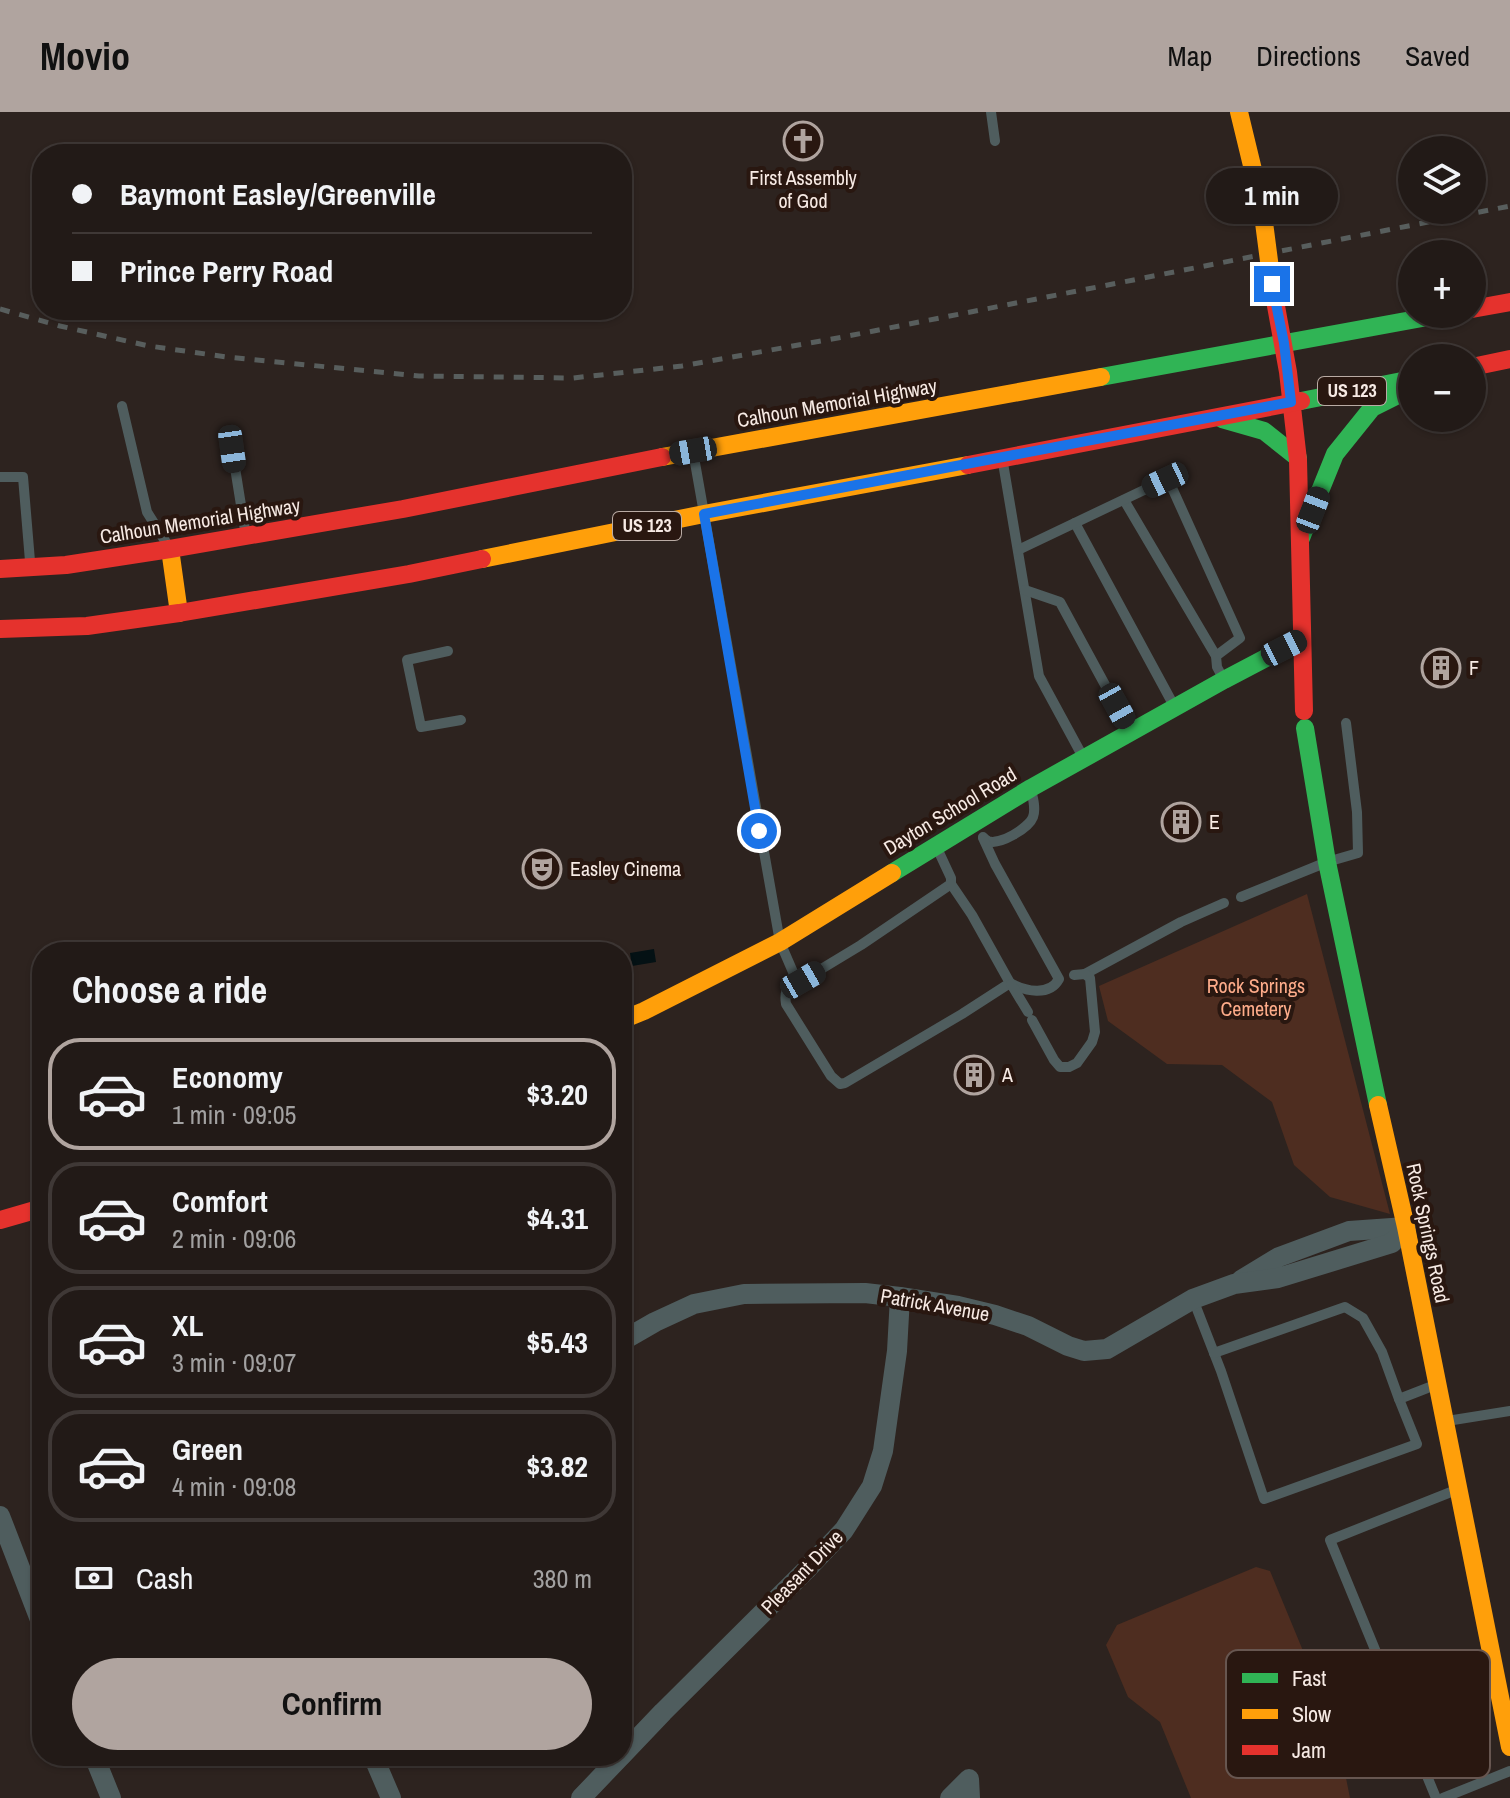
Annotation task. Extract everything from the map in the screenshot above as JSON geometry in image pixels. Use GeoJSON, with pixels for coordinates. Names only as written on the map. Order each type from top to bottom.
{"type":"FeatureCollection","features":[{"type":"Feature","properties":{"kind":"main road","name":"Rock Springs Road"},"geometry":{"type":"LineString","coordinates":[[1239,112],[1262,207],[1272,284],[1284,343],[1298,458],[1305,720],[1316,803],[1363,1038],[1406,1227],[1510,1747]]}},
{"type":"Feature","properties":{"kind":"main road"},"geometry":{"type":"LineString","coordinates":[[1486,306],[1510,302]]}},
{"type":"Feature","properties":{"kind":"main road","name":"Calhoun Memorial Highway"},"geometry":{"type":"LineString","coordinates":[[0,569],[66,565],[403,509],[693,451],[1398,322]]}},
{"type":"Feature","properties":{"kind":"main road"},"geometry":{"type":"LineString","coordinates":[[1486,364],[1510,359]]}},
{"type":"Feature","properties":{"kind":"main road","name":"US 123"},"geometry":{"type":"LineString","coordinates":[[0,629],[87,626],[409,574],[704,514],[1398,382]]}},
{"type":"Feature","properties":{"kind":"main road"},"geometry":{"type":"LineString","coordinates":[[1301,538],[1335,454],[1372,408],[1398,395]]}},
{"type":"Feature","properties":{"kind":"main road"},"geometry":{"type":"LineString","coordinates":[[1217,417],[1264,431],[1298,458]]}},
{"type":"Feature","properties":{"kind":"main road"},"geometry":{"type":"LineString","coordinates":[[170,549],[179,613]]}},
{"type":"Feature","properties":{"kind":"main road","name":"Dayton School Road"},"geometry":{"type":"LineString","coordinates":[[632,1015],[780,942],[974,821],[1302,639]]}},
{"type":"Feature","properties":{"kind":"main road"},"geometry":{"type":"LineString","coordinates":[[0,1220],[32,1211]]}},
{"type":"Feature","properties":{"kind":"street","name":"Patrick Avenue"},"geometry":{"type":"LineString","coordinates":[[632,1335],[694,1304],[744,1294],[865,1293],[958,1306],[1028,1326],[1084,1351],[1107,1349],[1193,1299],[1234,1284],[1278,1278],[1392,1243],[1406,1227]]}},
{"type":"Feature","properties":{"kind":"street","name":"Pleasant Drive"},"geometry":{"type":"LineString","coordinates":[[632,1744],[844,1530],[872,1486],[883,1451],[897,1351],[900,1297]]}},
{"type":"Feature","properties":{"kind":"street"},"geometry":{"type":"LineString","coordinates":[[0,1516],[32,1599]]}},
{"type":"Feature","properties":{"kind":"street"},"geometry":{"type":"LineString","coordinates":[[98,1766],[111,1798]]}},
{"type":"Feature","properties":{"kind":"street"},"geometry":{"type":"LineString","coordinates":[[377,1766],[391,1798]]}},
{"type":"Feature","properties":{"kind":"street","name":"Pleasant Drive"},"geometry":{"type":"LineString","coordinates":[[581,1798],[611,1766]]}},
{"type":"Feature","properties":{"kind":"street"},"geometry":{"type":"LineString","coordinates":[[950,1798],[969,1779],[970,1798]]}},
{"type":"Feature","properties":{"kind":"lane"},"geometry":{"type":"LineString","coordinates":[[991,112],[995,141]]}},
{"type":"Feature","properties":{"kind":"lane"},"geometry":{"type":"LineString","coordinates":[[122,406],[147,512],[170,549]]}},
{"type":"Feature","properties":{"kind":"lane"},"geometry":{"type":"LineString","coordinates":[[232,449],[246,536]]}},
{"type":"Feature","properties":{"kind":"lane"},"geometry":{"type":"LineString","coordinates":[[693,451],[780,942],[796,979]]}},
{"type":"Feature","properties":{"kind":"lane"},"geometry":{"type":"LineString","coordinates":[[1002,458],[1039,676],[1084,758]]}},
{"type":"Feature","properties":{"kind":"lane"},"geometry":{"type":"LineString","coordinates":[[0,477],[23,477],[30,567]]}},
{"type":"Feature","properties":{"kind":"lane"},"geometry":{"type":"LineString","coordinates":[[1018,550],[1165,480],[1173,490],[1240,638],[1216,656]]}},
{"type":"Feature","properties":{"kind":"lane"},"geometry":{"type":"LineString","coordinates":[[1124,500],[1216,656],[1217,667],[1224,680]]}},
{"type":"Feature","properties":{"kind":"lane"},"geometry":{"type":"LineString","coordinates":[[1075,523],[1175,707]]}},
{"type":"Feature","properties":{"kind":"lane"},"geometry":{"type":"LineString","coordinates":[[1025,590],[1060,602],[1131,732]]}},
{"type":"Feature","properties":{"kind":"lane"},"geometry":{"type":"LineString","coordinates":[[448,651],[407,660],[421,727],[461,720]]}},
{"type":"Feature","properties":{"kind":"lane"},"geometry":{"type":"LineString","coordinates":[[1241,897],[1327,862],[1358,853],[1357,812],[1346,723]]}},
{"type":"Feature","properties":{"kind":"lane"},"geometry":{"type":"LineString","coordinates":[[983,838],[992,842],[1007,838],[1030,822],[1034,812],[1031,788]]}},
{"type":"Feature","properties":{"kind":"lane"},"geometry":{"type":"LineString","coordinates":[[936,846],[951,884],[972,915],[1054,1060],[1060,1067],[1077,1063],[1092,1042],[1095,1032],[1075,976],[1052,963],[974,821]]}},
{"type":"Feature","properties":{"kind":"lane"},"geometry":{"type":"LineString","coordinates":[[796,979],[803,980],[951,884]]}},
{"type":"Feature","properties":{"kind":"lane"},"geometry":{"type":"LineString","coordinates":[[1010,983],[1019,988],[1044,990],[1224,903]]}},
{"type":"Feature","properties":{"kind":"lane"},"geometry":{"type":"LineString","coordinates":[[796,979],[787,987],[786,1004],[831,1076],[840,1084],[1010,983]]}},
{"type":"Feature","properties":{"kind":"lane"},"geometry":{"type":"LineString","coordinates":[[1193,1299],[1264,1499],[1417,1444],[1382,1352],[1363,1318],[1345,1307],[1214,1353]]}},
{"type":"Feature","properties":{"kind":"lane"},"geometry":{"type":"LineString","coordinates":[[1399,1399],[1437,1385]]}},
{"type":"Feature","properties":{"kind":"lane"},"geometry":{"type":"LineString","coordinates":[[1445,1421],[1510,1411]]}},
{"type":"Feature","properties":{"kind":"lane"},"geometry":{"type":"LineString","coordinates":[[1375,1650],[1330,1540],[1459,1488]]}},
{"type":"Feature","properties":{"kind":"lane"},"geometry":{"type":"LineString","coordinates":[[1443,1798],[1510,1771]]}},
{"type":"Feature","properties":{"kind":"lane"},"geometry":{"type":"LineString","coordinates":[[1428,1778],[1436,1798]]}},
{"type":"Feature","properties":{"kind":"green space","name":"Rock Springs Cemetery"},"geometry":{"type":"Polygon","coordinates":[[[1307,894],[1390,1214],[1330,1197],[1294,1165],[1272,1102],[1222,1065],[1167,1064],[1108,1021],[1099,986],[1307,894]]]}},
{"type":"Feature","properties":{"kind":"green space"},"geometry":{"type":"Polygon","coordinates":[[[1256,1567],[1270,1571],[1303,1650],[1226,1650],[1226,1778],[1346,1778],[1350,1798],[1191,1798],[1160,1722],[1128,1697],[1106,1645],[1117,1625],[1256,1567]]]}},
{"type":"Feature","properties":{"kind":"shaded area"},"geometry":{"type":"Polygon","coordinates":[[[654,949],[656,962],[632,966],[632,953],[654,949]]]}},
{"type":"Feature","properties":{"kind":"railway"},"geometry":{"type":"LineString","coordinates":[[39,320],[149,346],[227,357],[419,376],[573,378],[682,366],[843,337],[1510,206]]}},
{"type":"Feature","properties":{"kind":"railway"},"geometry":{"type":"LineString","coordinates":[[0,309],[32,318]]}},
{"type":"Feature","properties":{"kind":"traffic: fast"},"geometry":{"type":"LineString","coordinates":[[1101,377],[1398,322]]}},
{"type":"Feature","properties":{"kind":"traffic: fast"},"geometry":{"type":"LineString","coordinates":[[1301,401],[1398,382]]}},
{"type":"Feature","properties":{"kind":"traffic: fast"},"geometry":{"type":"LineString","coordinates":[[1301,538],[1335,454],[1372,408],[1398,395]]}},
{"type":"Feature","properties":{"kind":"traffic: fast"},"geometry":{"type":"LineString","coordinates":[[1222,419],[1264,431],[1298,458]]}},
{"type":"Feature","properties":{"kind":"traffic: fast"},"geometry":{"type":"LineString","coordinates":[[892,873],[1031,788],[1302,639]]}},
{"type":"Feature","properties":{"kind":"traffic: fast"},"geometry":{"type":"LineString","coordinates":[[1305,728],[1327,862],[1378,1105]]}},
{"type":"Feature","properties":{"kind":"traffic: slow"},"geometry":{"type":"LineString","coordinates":[[1239,112],[1262,207]]}},
{"type":"Feature","properties":{"kind":"traffic: slow"},"geometry":{"type":"LineString","coordinates":[[1262,207],[1272,284]]}},
{"type":"Feature","properties":{"kind":"traffic: slow"},"geometry":{"type":"LineString","coordinates":[[662,457],[1101,377]]}},
{"type":"Feature","properties":{"kind":"traffic: slow"},"geometry":{"type":"LineString","coordinates":[[482,559],[968,465]]}},
{"type":"Feature","properties":{"kind":"traffic: slow"},"geometry":{"type":"LineString","coordinates":[[170,549],[179,613]]}},
{"type":"Feature","properties":{"kind":"traffic: slow"},"geometry":{"type":"LineString","coordinates":[[632,1016],[780,942],[892,873]]}},
{"type":"Feature","properties":{"kind":"traffic: slow"},"geometry":{"type":"LineString","coordinates":[[1378,1105],[1406,1227],[1510,1747]]}},
{"type":"Feature","properties":{"kind":"traffic: jam"},"geometry":{"type":"LineString","coordinates":[[1272,284],[1288,372],[1298,460],[1304,711]]}},
{"type":"Feature","properties":{"kind":"traffic: jam"},"geometry":{"type":"LineString","coordinates":[[1486,306],[1510,302]]}},
{"type":"Feature","properties":{"kind":"traffic: jam"},"geometry":{"type":"LineString","coordinates":[[1486,364],[1510,359]]}},
{"type":"Feature","properties":{"kind":"traffic: jam"},"geometry":{"type":"LineString","coordinates":[[968,465],[1301,401]]}},
{"type":"Feature","properties":{"kind":"traffic: jam"},"geometry":{"type":"LineString","coordinates":[[0,569],[66,565],[170,549],[403,509],[662,457]]}},
{"type":"Feature","properties":{"kind":"traffic: jam"},"geometry":{"type":"LineString","coordinates":[[0,629],[87,626],[179,613],[482,559]]}},
{"type":"Feature","properties":{"kind":"traffic: jam"},"geometry":{"type":"LineString","coordinates":[[0,1220],[32,1211]]}},
{"type":"Feature","properties":{"kind":"place","name":"First Assembly of God"},"geometry":{"type":"Point","coordinates":[803,141]}},
{"type":"Feature","properties":{"kind":"place","name":"F"},"geometry":{"type":"Point","coordinates":[1441,668]}},
{"type":"Feature","properties":{"kind":"place","name":"E"},"geometry":{"type":"Point","coordinates":[1181,822]}},
{"type":"Feature","properties":{"kind":"place","name":"Easley Cinema"},"geometry":{"type":"Point","coordinates":[542,869]}},
{"type":"Feature","properties":{"kind":"place","name":"A"},"geometry":{"type":"Point","coordinates":[974,1075]}},
{"type":"Feature","properties":{"kind":"route"},"geometry":{"type":"LineString","coordinates":[[759,831],[704,514],[1291,402],[1284,343],[1272,284]]}}]}
